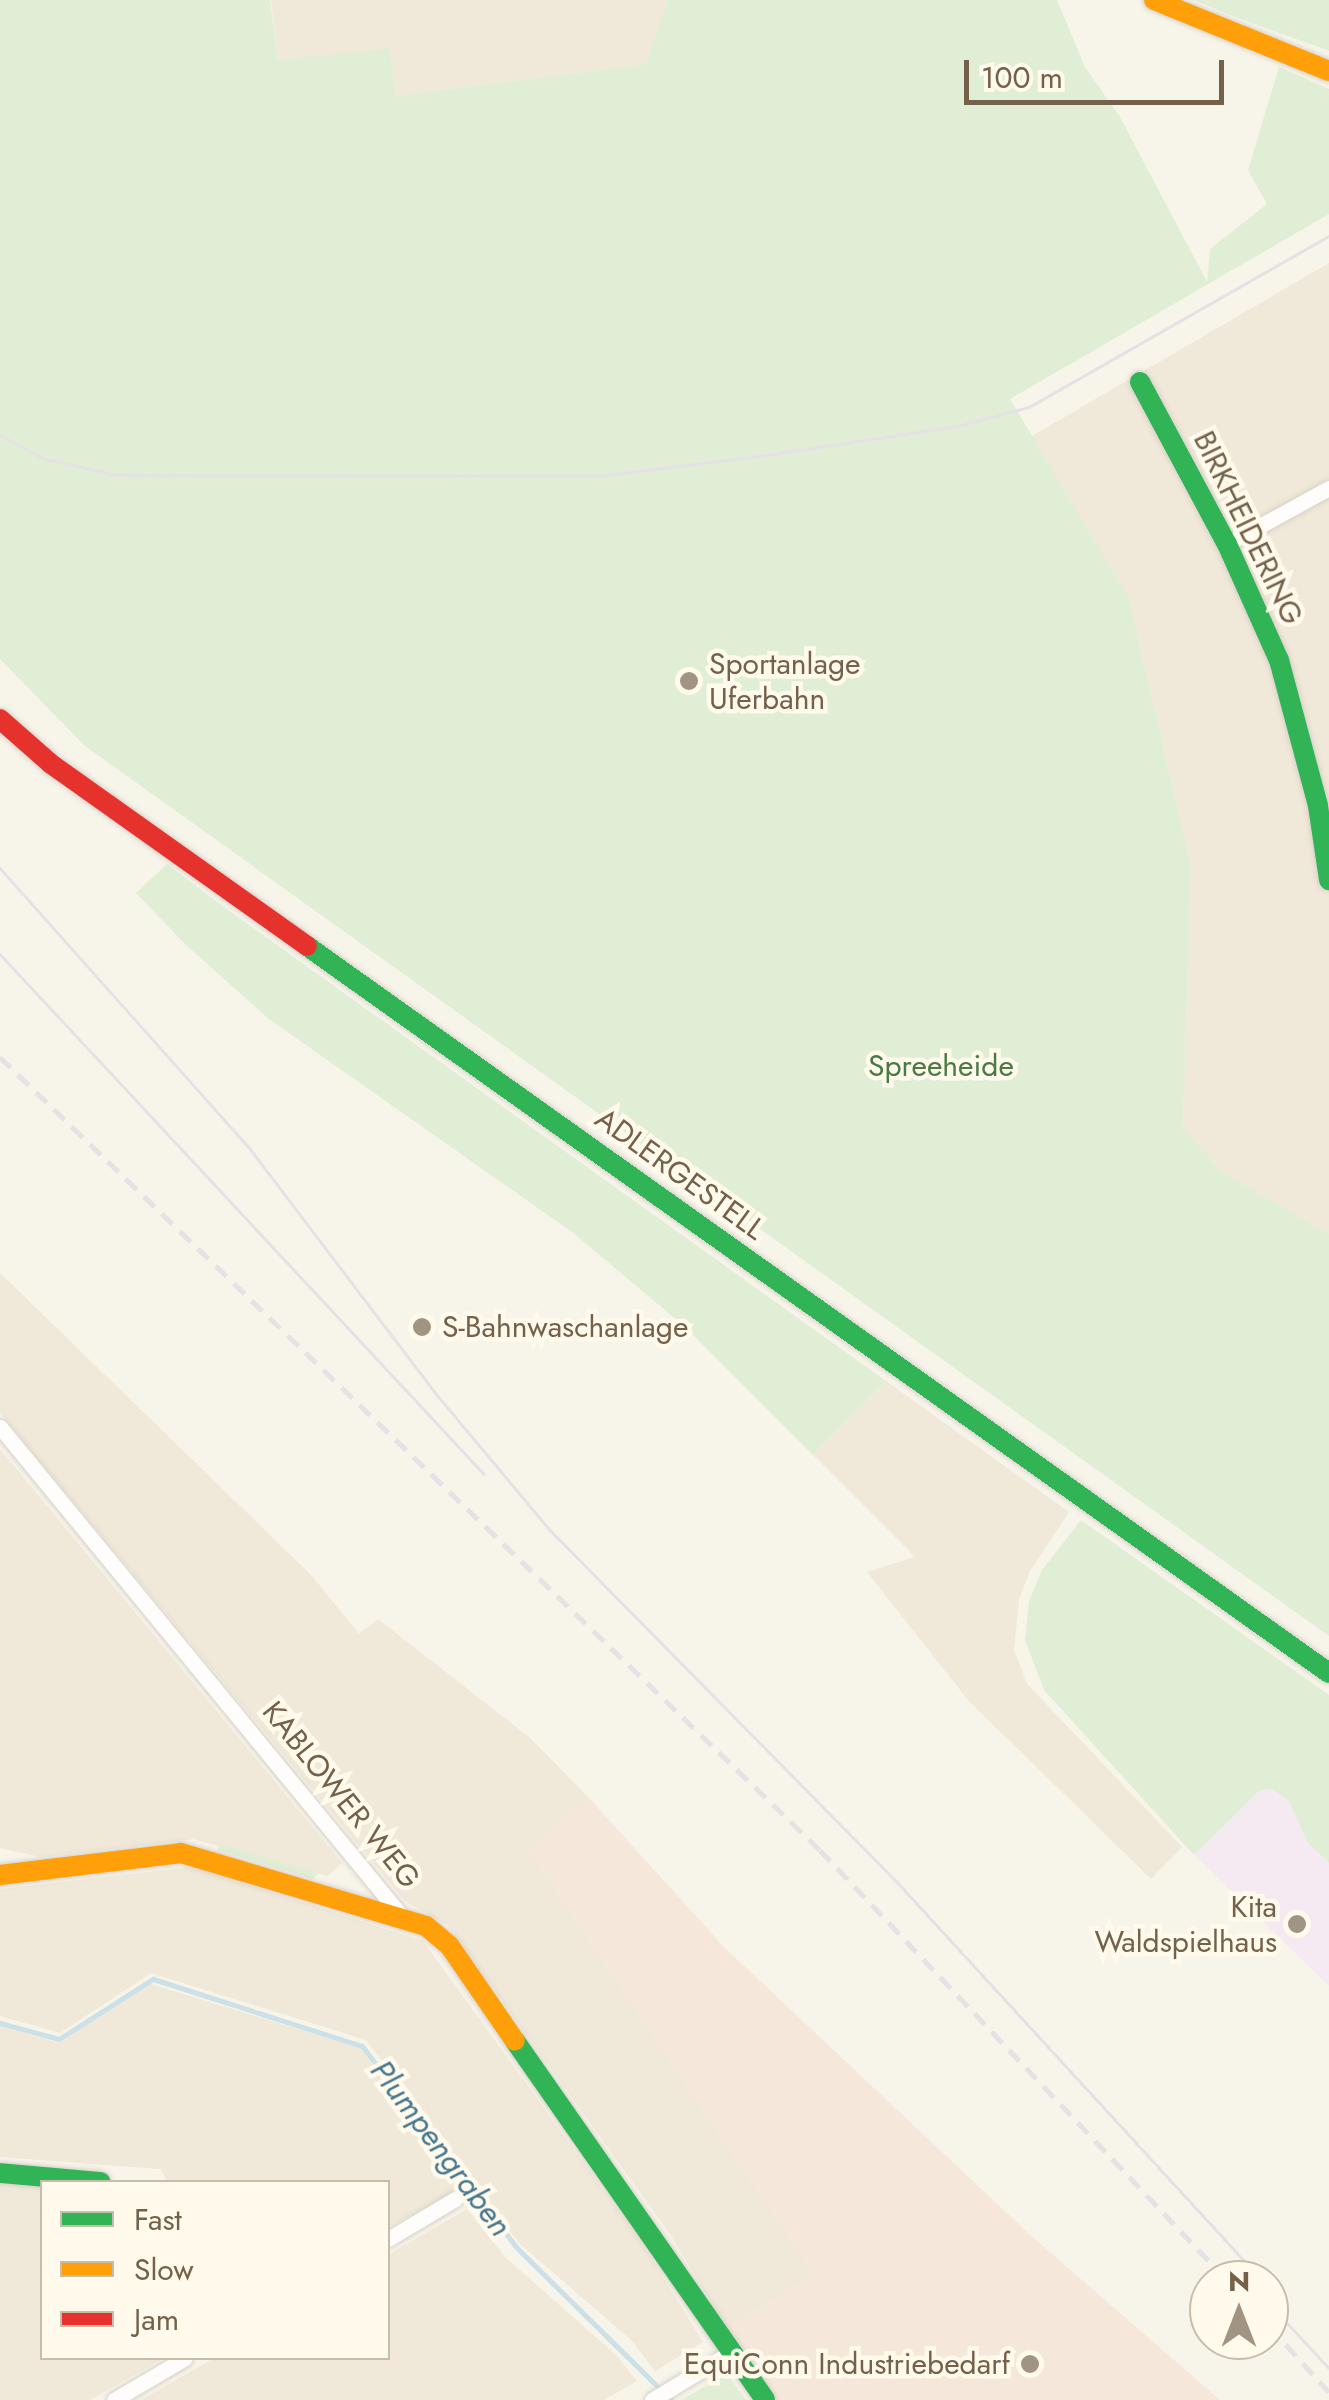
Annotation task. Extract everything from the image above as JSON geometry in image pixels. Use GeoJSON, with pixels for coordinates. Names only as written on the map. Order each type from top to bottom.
{"type":"FeatureCollection","features":[{"type":"Feature","properties":{"kind":"street"},"geometry":{"type":"LineString","coordinates":[[1154,0],[1329,72]]}},
{"type":"Feature","properties":{"kind":"street","name":"BIRKHEIDERING"},"geometry":{"type":"LineString","coordinates":[[1140,382],[1228,544],[1286,683],[1318,806],[1329,880]]}},
{"type":"Feature","properties":{"kind":"street"},"geometry":{"type":"LineString","coordinates":[[1228,544],[1329,488]]}},
{"type":"Feature","properties":{"kind":"street","name":"ADLERGESTELL"},"geometry":{"type":"LineString","coordinates":[[0,719],[66,775],[1329,1672]]}},
{"type":"Feature","properties":{"kind":"street","name":"KABLOWER WEG"},"geometry":{"type":"LineString","coordinates":[[0,1426],[403,1918],[449,1946],[728,2354],[765,2400]]}},
{"type":"Feature","properties":{"kind":"street"},"geometry":{"type":"LineString","coordinates":[[1,1874],[181,1853],[403,1918]]}},
{"type":"Feature","properties":{"kind":"street"},"geometry":{"type":"LineString","coordinates":[[0,2173],[79,2180]]}},
{"type":"Feature","properties":{"kind":"street"},"geometry":{"type":"LineString","coordinates":[[390,2238],[455,2200]]}},
{"type":"Feature","properties":{"kind":"street"},"geometry":{"type":"LineString","coordinates":[[652,2400],[728,2354]]}},
{"type":"Feature","properties":{"kind":"street"},"geometry":{"type":"LineString","coordinates":[[114,2400],[182,2360]]}},
{"type":"Feature","properties":{"kind":"shaded area"},"geometry":{"type":"Polygon","coordinates":[[[271,0],[668,0],[647,64],[396,96],[388,48],[278,61],[271,0]]]}},
{"type":"Feature","properties":{"kind":"shaded area"},"geometry":{"type":"Polygon","coordinates":[[[1329,263],[1329,1234],[1221,1171],[1183,1127],[1191,866],[1129,598],[1032,436],[1329,263]]]}},
{"type":"Feature","properties":{"kind":"shaded area"},"geometry":{"type":"Polygon","coordinates":[[[0,1273],[312,1576],[359,1634],[378,1619],[530,1738],[589,1798],[529,1851],[815,2275],[727,2328],[670,2234],[448,1925],[405,1901],[0,1413],[0,1273]]]}},
{"type":"Feature","properties":{"kind":"shaded area"},"geometry":{"type":"Polygon","coordinates":[[[886,1381],[1069,1512],[1030,1571],[1019,1599],[1014,1650],[1027,1684],[1182,1847],[1151,1879],[968,1700],[867,1572],[915,1557],[813,1455],[886,1381]]]}},
{"type":"Feature","properties":{"kind":"shaded area"},"geometry":{"type":"Polygon","coordinates":[[[0,1449],[342,1863],[327,1876],[193,1839],[41,1857],[0,1848],[0,1449]]]}},
{"type":"Feature","properties":{"kind":"shaded area","name":"Kita Waldspielhaus"},"geometry":{"type":"Polygon","coordinates":[[[1272,1789],[1289,1801],[1307,1842],[1329,1863],[1329,1986],[1194,1855],[1260,1790],[1272,1789]]]}},
{"type":"Feature","properties":{"kind":"shaded area"},"geometry":{"type":"Polygon","coordinates":[[[589,1798],[724,1947],[1028,2233],[1220,2400],[776,2400],[727,2328],[815,2275],[528,1850],[589,1798]]]}},
{"type":"Feature","properties":{"kind":"shaded area"},"geometry":{"type":"Polygon","coordinates":[[[193,1867],[423,1941],[643,2245],[703,2342],[655,2371],[631,2340],[519,2243],[366,2040],[151,1973],[60,2033],[0,2016],[0,1889],[193,1867]]]}},
{"type":"Feature","properties":{"kind":"shaded area"},"geometry":{"type":"Polygon","coordinates":[[[151,1984],[360,2048],[468,2186],[390,2226],[390,2180],[167,2180],[160,2169],[0,2157],[0,2026],[59,2043],[151,1984]]]}},
{"type":"Feature","properties":{"kind":"shaded area"},"geometry":{"type":"Polygon","coordinates":[[[0,2181],[40,2184],[40,2360],[160,2360],[90,2400],[0,2400],[0,2181]]]}},
{"type":"Feature","properties":{"kind":"shaded area"},"geometry":{"type":"Polygon","coordinates":[[[467,2209],[505,2257],[616,2355],[637,2381],[604,2400],[141,2400],[211,2360],[390,2360],[390,2254],[467,2209]]]}},
{"type":"Feature","properties":{"kind":"green space","name":"Spreeheide"},"geometry":{"type":"Polygon","coordinates":[[[0,0],[270,0],[278,60],[389,48],[396,96],[646,64],[668,0],[1057,0],[1085,67],[1120,117],[1207,282],[1210,249],[1267,204],[1248,170],[1279,67],[1329,89],[1329,214],[1010,399],[1129,598],[1191,866],[1183,1127],[1221,1171],[1329,1234],[1329,1636],[85,746],[0,659],[0,0]]]}},
{"type":"Feature","properties":{"kind":"green space"},"geometry":{"type":"Polygon","coordinates":[[[1194,0],[1329,0],[1329,51],[1230,15],[1194,0]]]}},
{"type":"Feature","properties":{"kind":"green space"},"geometry":{"type":"Polygon","coordinates":[[[167,864],[886,1381],[813,1455],[684,1326],[572,1232],[269,1019],[186,945],[136,893],[167,864]]]}},
{"type":"Feature","properties":{"kind":"green space"},"geometry":{"type":"Polygon","coordinates":[[[1081,1520],[1329,1695],[1329,1863],[1307,1842],[1289,1801],[1272,1789],[1260,1790],[1194,1855],[1044,1690],[1025,1640],[1029,1601],[1042,1570],[1081,1520]]]}},
{"type":"Feature","properties":{"kind":"green space"},"geometry":{"type":"Polygon","coordinates":[[[219,1844],[318,1873],[313,1879],[218,1850],[219,1844]]]}},
{"type":"Feature","properties":{"kind":"green space"},"geometry":{"type":"Polygon","coordinates":[[[727,2374],[746,2400],[681,2400],[727,2374]]]}},
{"type":"Feature","properties":{"kind":"waterway","name":"Plumpengraben"},"geometry":{"type":"LineString","coordinates":[[0,2023],[59,2039],[153,1979],[362,2046],[516,2247],[671,2400]]}},
{"type":"Feature","properties":{"kind":"tram line"},"geometry":{"type":"LineString","coordinates":[[0,435],[43,458],[116,475],[598,476],[766,455],[957,426],[1029,407],[1329,236]]}},
{"type":"Feature","properties":{"kind":"tram line"},"geometry":{"type":"LineString","coordinates":[[0,868],[248,1146],[438,1396],[550,1530],[898,1883],[1244,2260]]}},
{"type":"Feature","properties":{"kind":"tram line"},"geometry":{"type":"LineString","coordinates":[[0,954],[484,1474]]}},
{"type":"Feature","properties":{"kind":"tram line"},"geometry":{"type":"LineString","coordinates":[[1289,2325],[1329,2368]]}},
{"type":"Feature","properties":{"kind":"railway"},"geometry":{"type":"LineString","coordinates":[[0,1057],[820,1850],[1208,2260]]}},
{"type":"Feature","properties":{"kind":"railway"},"geometry":{"type":"LineString","coordinates":[[1289,2348],[1329,2392]]}},
{"type":"Feature","properties":{"kind":"traffic: fast"},"geometry":{"type":"LineString","coordinates":[[1140,382],[1227,544],[1279,660],[1318,806],[1329,880]]}},
{"type":"Feature","properties":{"kind":"traffic: fast"},"geometry":{"type":"LineString","coordinates":[[307,946],[1329,1673]]}},
{"type":"Feature","properties":{"kind":"traffic: fast"},"geometry":{"type":"LineString","coordinates":[[515,2041],[765,2400]]}},
{"type":"Feature","properties":{"kind":"traffic: fast"},"geometry":{"type":"LineString","coordinates":[[0,2173],[79,2180]]}},
{"type":"Feature","properties":{"kind":"traffic: slow"},"geometry":{"type":"LineString","coordinates":[[1154,0],[1329,71]]}},
{"type":"Feature","properties":{"kind":"traffic: slow"},"geometry":{"type":"LineString","coordinates":[[0,1875],[181,1853],[426,1926],[449,1945],[515,2041]]}},
{"type":"Feature","properties":{"kind":"traffic: jam"},"geometry":{"type":"LineString","coordinates":[[0,719],[51,764],[307,946]]}},
{"type":"Feature","properties":{"kind":"place","name":"Sportanlage Uferbahn"},"geometry":{"type":"Point","coordinates":[689,681]}},
{"type":"Feature","properties":{"kind":"place","name":"S-Bahnwaschanlage"},"geometry":{"type":"Point","coordinates":[422,1327]}},
{"type":"Feature","properties":{"kind":"place","name":"Kita Waldspielhaus"},"geometry":{"type":"Point","coordinates":[1297,1924]}},
{"type":"Feature","properties":{"kind":"place","name":"EquiConn Industriebedarf"},"geometry":{"type":"Point","coordinates":[1030,2364]}}]}
